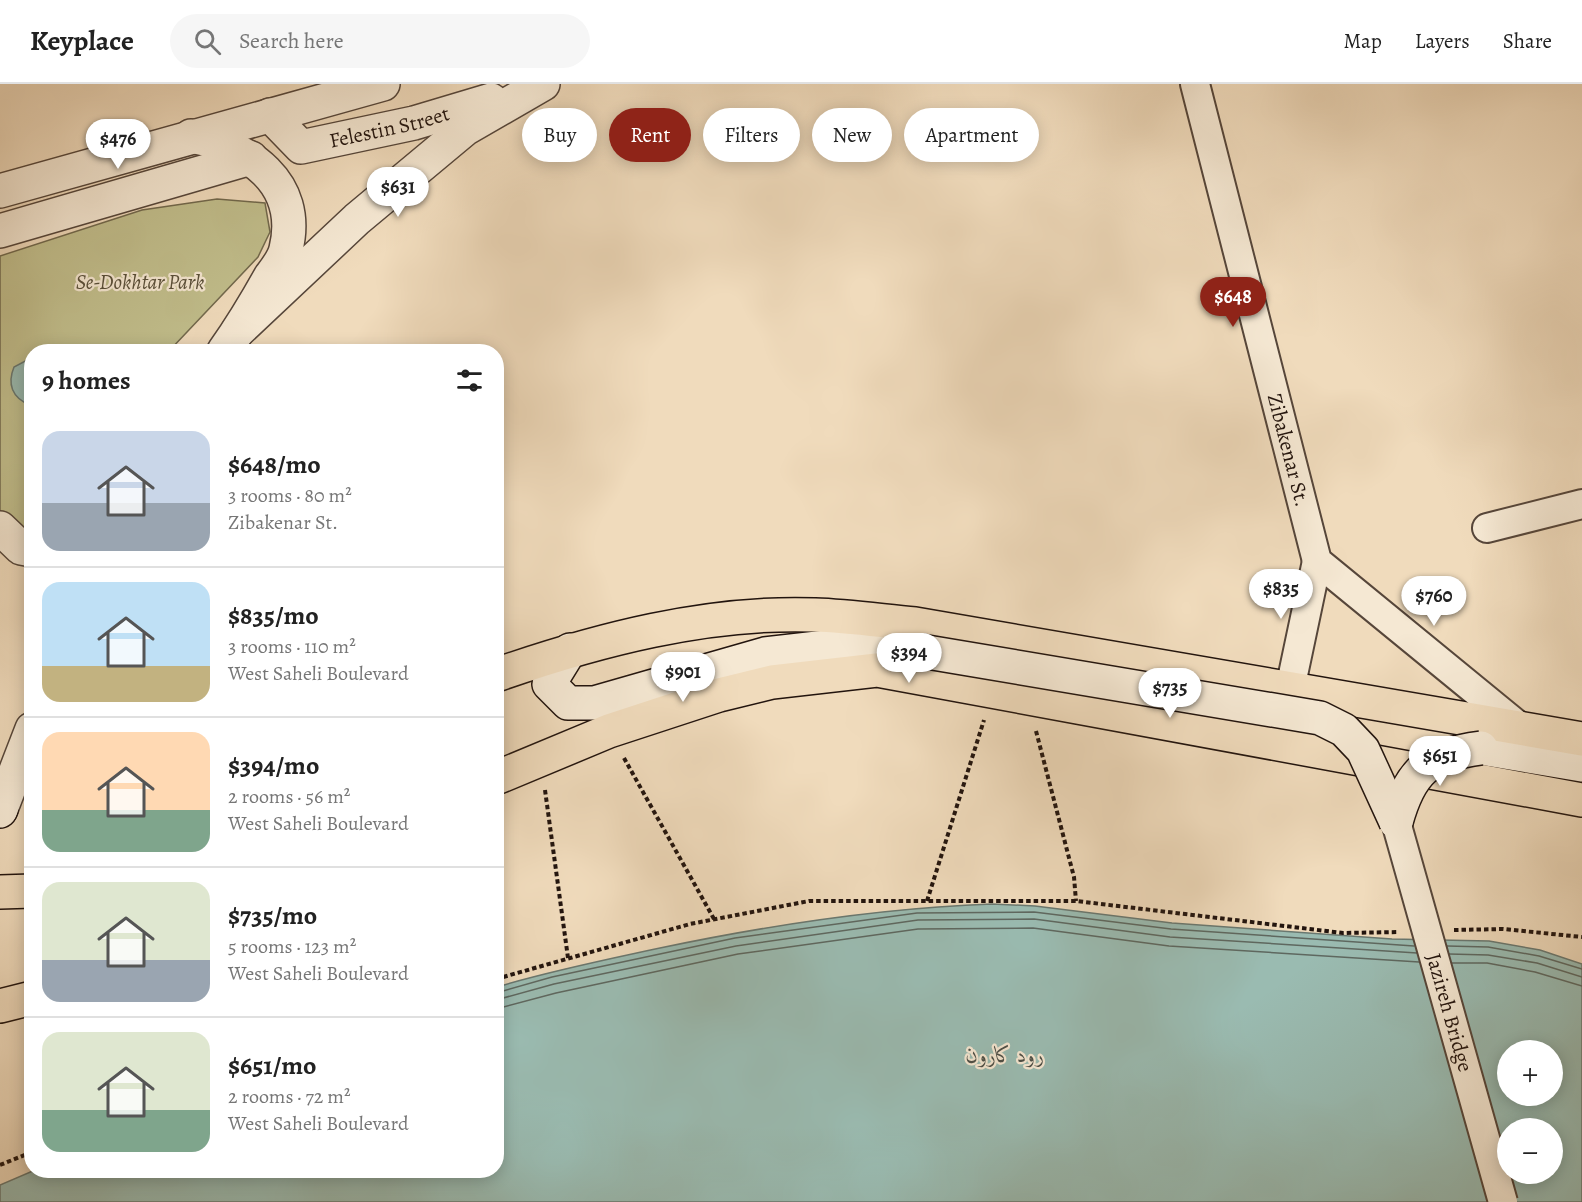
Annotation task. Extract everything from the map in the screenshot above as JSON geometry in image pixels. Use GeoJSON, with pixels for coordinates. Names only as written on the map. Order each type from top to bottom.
{"type":"FeatureCollection","features":[{"type":"Feature","properties":{"kind":"main road"},"geometry":{"type":"LineString","coordinates":[[504,672],[570,650],[711,620],[813,615],[915,624],[1582,739]]}},
{"type":"Feature","properties":{"kind":"main road"},"geometry":{"type":"LineString","coordinates":[[504,775],[609,731],[718,695],[772,682],[877,670],[1582,800]]}},
{"type":"Feature","properties":{"kind":"main road"},"geometry":{"type":"LineString","coordinates":[[0,892],[24,891]]}},
{"type":"Feature","properties":{"kind":"main road"},"geometry":{"type":"LineString","coordinates":[[0,1006],[24,1000]]}},
{"type":"Feature","properties":{"kind":"street","name":"Felestin Street"},"geometry":{"type":"LineString","coordinates":[[0,190],[383,84]]}},
{"type":"Feature","properties":{"kind":"street","name":"Felestin Street"},"geometry":{"type":"LineString","coordinates":[[270,115],[301,147],[414,123],[544,84]]}},
{"type":"Feature","properties":{"kind":"street"},"geometry":{"type":"LineString","coordinates":[[231,341],[357,219],[465,129],[544,84]]}},
{"type":"Feature","properties":{"kind":"street","name":"Zibakenar St."},"geometry":{"type":"LineString","coordinates":[[1195,84],[1317,561]]}},
{"type":"Feature","properties":{"kind":"street"},"geometry":{"type":"LineString","coordinates":[[190,136],[218,141],[251,158],[280,186],[289,225],[286,251],[231,341]]}},
{"type":"Feature","properties":{"kind":"street"},"geometry":{"type":"LineString","coordinates":[[0,231],[251,158]]}},
{"type":"Feature","properties":{"kind":"street"},"geometry":{"type":"LineString","coordinates":[[1487,528],[1582,504]]}},
{"type":"Feature","properties":{"kind":"street"},"geometry":{"type":"LineString","coordinates":[[0,528],[24,549]]}},
{"type":"Feature","properties":{"kind":"street"},"geometry":{"type":"LineString","coordinates":[[1290,689],[1317,561],[1521,728]]}},
{"type":"Feature","properties":{"kind":"street"},"geometry":{"type":"LineString","coordinates":[[570,650],[549,684],[568,703],[594,703],[765,654],[844,645],[921,651],[1320,718],[1344,730],[1363,750],[1396,822]]}},
{"type":"Feature","properties":{"kind":"street"},"geometry":{"type":"LineString","coordinates":[[877,670],[921,651]]}},
{"type":"Feature","properties":{"kind":"street"},"geometry":{"type":"LineString","coordinates":[[642,688],[718,695]]}},
{"type":"Feature","properties":{"kind":"street"},"geometry":{"type":"LineString","coordinates":[[1396,822],[1404,792],[1424,767],[1451,752],[1481,748],[1582,765]]}},
{"type":"Feature","properties":{"kind":"street"},"geometry":{"type":"LineString","coordinates":[[0,810],[24,749]]}},
{"type":"Feature","properties":{"kind":"street","name":"Jazireh Bridge"},"geometry":{"type":"LineString","coordinates":[[1396,822],[1503,1202]]}},
{"type":"Feature","properties":{"kind":"path"},"geometry":{"type":"LineString","coordinates":[[1028,698],[1074,877],[1076,901]]}},
{"type":"Feature","properties":{"kind":"path"},"geometry":{"type":"LineString","coordinates":[[927,901],[987,714]]}},
{"type":"Feature","properties":{"kind":"path"},"geometry":{"type":"LineString","coordinates":[[609,731],[714,919]]}},
{"type":"Feature","properties":{"kind":"path"},"geometry":{"type":"LineString","coordinates":[[541,759],[568,958]]}},
{"type":"Feature","properties":{"kind":"path"},"geometry":{"type":"LineString","coordinates":[[504,977],[714,919],[809,901],[1076,901],[1343,933],[1400,932]]}},
{"type":"Feature","properties":{"kind":"path"},"geometry":{"type":"LineString","coordinates":[[1446,930],[1503,928],[1582,937]]}},
{"type":"Feature","properties":{"kind":"path"},"geometry":{"type":"LineString","coordinates":[[0,1165],[24,1155]]}},
{"type":"Feature","properties":{"kind":"green space","name":"Se-Dokhtar Park"},"geometry":{"type":"Polygon","coordinates":[[[217,199],[265,203],[270,232],[258,257],[176,344],[24,344],[24,532],[0,523],[0,256],[142,210],[217,199]]]}},
{"type":"Feature","properties":{"kind":"water"},"geometry":{"type":"Polygon","coordinates":[[[24,362],[24,402],[15,394],[11,385],[14,367],[24,362]]]}},
{"type":"Feature","properties":{"kind":"water","name":"رود کارون"},"geometry":{"type":"Polygon","coordinates":[[[992,904],[1035,906],[1172,923],[1392,939],[1489,941],[1540,950],[1582,964],[1582,1202],[0,1202],[0,1185],[24,1175],[24,1178],[504,1178],[504,985],[660,948],[743,932],[867,914],[992,904]]]}}]}
